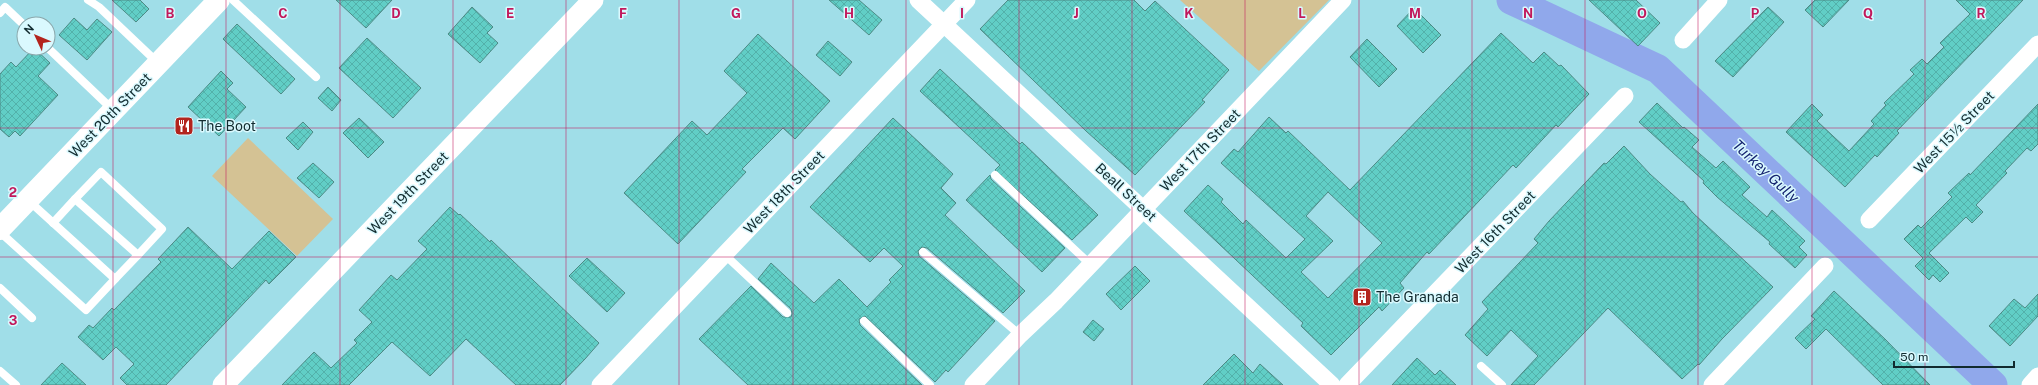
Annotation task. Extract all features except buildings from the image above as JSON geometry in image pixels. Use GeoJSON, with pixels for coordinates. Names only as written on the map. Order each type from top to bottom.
{"type":"FeatureCollection","features":[{"type":"Feature","properties":{"kind":"main road","name":"West 20th Street"},"geometry":{"type":"LineString","coordinates":[[0,230],[219,0]]}},
{"type":"Feature","properties":{"kind":"street","name":"West 19th Street"},"geometry":{"type":"LineString","coordinates":[[227,384],[593,0]]}},
{"type":"Feature","properties":{"kind":"street","name":"Beall Street"},"geometry":{"type":"LineString","coordinates":[[918,0],[945,23],[1144,208],[1332,385]]}},
{"type":"Feature","properties":{"kind":"street","name":"West 18th Street"},"geometry":{"type":"LineString","coordinates":[[600,385],[967,0]]}},
{"type":"Feature","properties":{"kind":"street","name":"West 17th Street"},"geometry":{"type":"LineString","coordinates":[[973,385],[1020,335],[1091,265],[1343,0]]}},
{"type":"Feature","properties":{"kind":"street"},"geometry":{"type":"LineString","coordinates":[[1683,40],[1719,0]]}},
{"type":"Feature","properties":{"kind":"street","name":"West 15½ Street"},"geometry":{"type":"LineString","coordinates":[[1869,220],[2038,44]]}},
{"type":"Feature","properties":{"kind":"street","name":"West 16th Street"},"geometry":{"type":"LineString","coordinates":[[1347,385],[1625,96]]}},
{"type":"Feature","properties":{"kind":"street"},"geometry":{"type":"LineString","coordinates":[[1712,385],[1825,266]]}},
{"type":"Feature","properties":{"kind":"street"},"geometry":{"type":"LineString","coordinates":[[2030,385],[2038,376]]}},
{"type":"Feature","properties":{"kind":"lane"},"geometry":{"type":"LineString","coordinates":[[88,0],[99,7],[159,64]]}},
{"type":"Feature","properties":{"kind":"lane"},"geometry":{"type":"LineString","coordinates":[[234,0],[316,77]]}},
{"type":"Feature","properties":{"kind":"lane"},"geometry":{"type":"LineString","coordinates":[[0,13],[5,7],[16,17]]}},
{"type":"Feature","properties":{"kind":"lane"},"geometry":{"type":"LineString","coordinates":[[56,56],[113,111]]}},
{"type":"Feature","properties":{"kind":"lane"},"geometry":{"type":"LineString","coordinates":[[0,230],[86,310],[162,229],[101,172],[53,223]]}},
{"type":"Feature","properties":{"kind":"lane"},"geometry":{"type":"LineString","coordinates":[[995,175],[1091,265]]}},
{"type":"Feature","properties":{"kind":"lane"},"geometry":{"type":"LineString","coordinates":[[75,199],[138,255]]}},
{"type":"Feature","properties":{"kind":"lane"},"geometry":{"type":"LineString","coordinates":[[28,200],[115,279]]}},
{"type":"Feature","properties":{"kind":"lane"},"geometry":{"type":"LineString","coordinates":[[923,252],[1020,335]]}},
{"type":"Feature","properties":{"kind":"lane"},"geometry":{"type":"LineString","coordinates":[[724,254],[787,313]]}},
{"type":"Feature","properties":{"kind":"lane"},"geometry":{"type":"LineString","coordinates":[[0,288],[32,318]]}},
{"type":"Feature","properties":{"kind":"lane"},"geometry":{"type":"LineString","coordinates":[[864,321],[930,385]]}},
{"type":"Feature","properties":{"kind":"lane"},"geometry":{"type":"LineString","coordinates":[[1482,366],[1502,385]]}},
{"type":"Feature","properties":{"kind":"lane"},"geometry":{"type":"LineString","coordinates":[[0,370],[16,385]]}},
{"type":"Feature","properties":{"kind":"shaded area"},"geometry":{"type":"Polygon","coordinates":[[[1180,0],[1329,0],[1259,71],[1180,0]]]}},
{"type":"Feature","properties":{"kind":"shaded area"},"geometry":{"type":"Polygon","coordinates":[[[248,138],[333,219],[297,256],[212,176],[248,138]]]}},
{"type":"Feature","properties":{"kind":"waterway","name":"Turkey Gully"},"geometry":{"type":"LineString","coordinates":[[1511,0],[1658,69],[1993,385]]}},
{"type":"Feature","properties":{"kind":"place","name":"The Boot"},"geometry":{"type":"Point","coordinates":[184,126]}},
{"type":"Feature","properties":{"kind":"place","name":"The Granada"},"geometry":{"type":"Point","coordinates":[1362,297]}}]}
